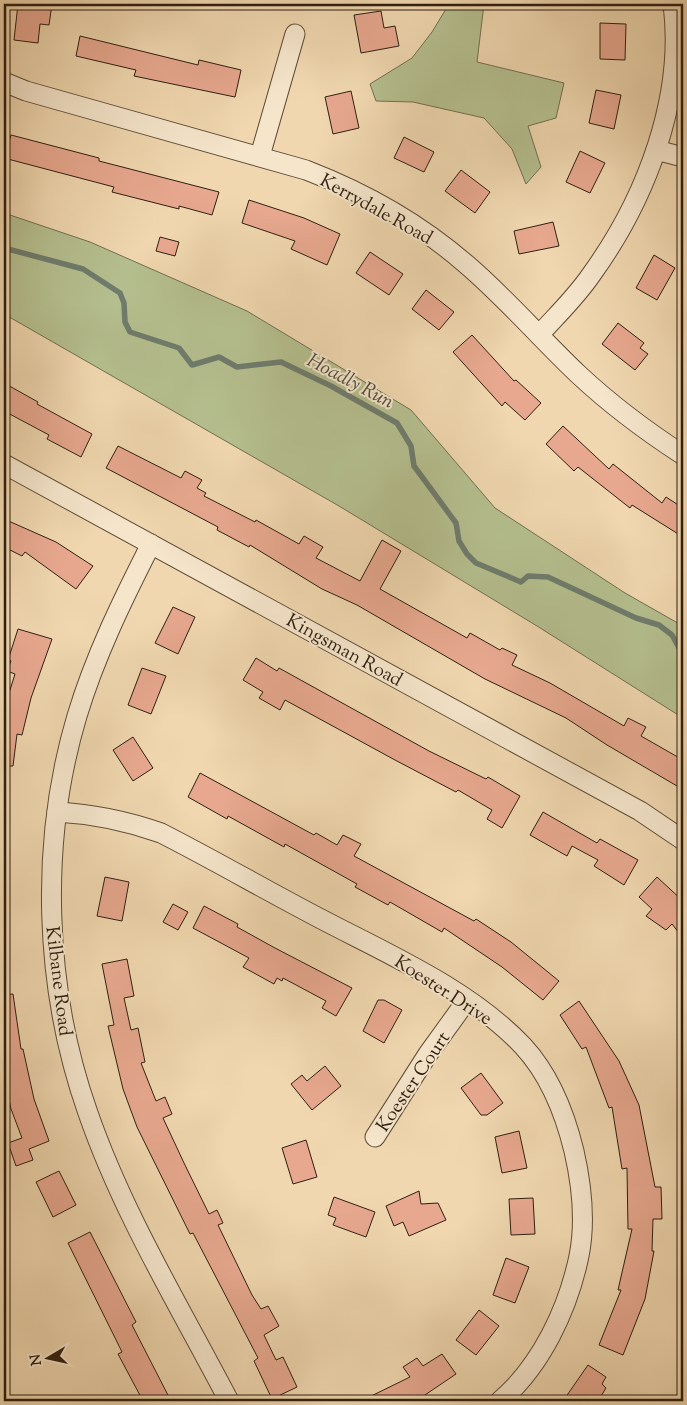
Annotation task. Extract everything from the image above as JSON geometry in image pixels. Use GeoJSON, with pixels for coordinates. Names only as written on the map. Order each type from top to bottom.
{"type":"FeatureCollection","features":[{"type":"Feature","properties":{"kind":"street"},"geometry":{"type":"LineString","coordinates":[[539,335],[591,275],[616,238],[656,150],[666,116],[672,85],[675,46],[673,4]]}},
{"type":"Feature","properties":{"kind":"street"},"geometry":{"type":"LineString","coordinates":[[260,156],[296,34]]}},
{"type":"Feature","properties":{"kind":"street","name":"Kerrydale Road"},"geometry":{"type":"LineString","coordinates":[[4,82],[26,90],[260,156],[332,180],[388,210],[467,264],[600,394],[648,431],[683,454]]}},
{"type":"Feature","properties":{"kind":"street"},"geometry":{"type":"LineString","coordinates":[[656,150],[683,156]]}},
{"type":"Feature","properties":{"kind":"street","name":"Kingsman Road"},"geometry":{"type":"LineString","coordinates":[[4,464],[640,811],[683,840]]}},
{"type":"Feature","properties":{"kind":"street","name":"Kilbane Road"},"geometry":{"type":"LineString","coordinates":[[151,544],[120,604],[90,676],[76,717],[58,812],[52,871],[53,942],[56,978],[65,1031],[78,1083],[103,1150],[132,1215],[229,1401]]}},
{"type":"Feature","properties":{"kind":"street","name":"Koester Drive"},"geometry":{"type":"LineString","coordinates":[[58,812],[93,814],[128,822],[161,833],[388,953],[468,1000],[495,1021],[523,1047],[543,1073],[558,1102],[570,1134],[580,1178],[583,1210],[582,1242],[574,1280],[561,1314],[526,1373],[500,1401]]}},
{"type":"Feature","properties":{"kind":"street","name":"Koester Court"},"geometry":{"type":"LineString","coordinates":[[375,1137],[428,1054],[468,1000]]}},
{"type":"Feature","properties":{"kind":"green space"},"geometry":{"type":"Polygon","coordinates":[[[449,4],[484,4],[477,62],[564,83],[556,118],[528,126],[541,167],[526,184],[512,149],[484,118],[413,102],[376,101],[370,84],[412,58],[432,32],[449,4]]]}},
{"type":"Feature","properties":{"kind":"green space"},"geometry":{"type":"Polygon","coordinates":[[[4,213],[90,242],[247,311],[411,410],[495,508],[625,593],[683,626],[683,718],[537,626],[339,506],[4,314],[4,213]]]}},
{"type":"Feature","properties":{"kind":"building"},"geometry":{"type":"Polygon","coordinates":[[[18,4],[52,4],[49,25],[40,24],[38,43],[14,40],[18,4]]]}},
{"type":"Feature","properties":{"kind":"building"},"geometry":{"type":"Polygon","coordinates":[[[381,11],[384,28],[395,26],[399,46],[361,53],[354,15],[381,11]]]}},
{"type":"Feature","properties":{"kind":"building"},"geometry":{"type":"Polygon","coordinates":[[[600,23],[626,24],[625,60],[600,59],[600,23]]]}},
{"type":"Feature","properties":{"kind":"building"},"geometry":{"type":"Polygon","coordinates":[[[80,36],[198,65],[199,60],[241,70],[235,97],[134,76],[136,70],[76,56],[80,36]]]}},
{"type":"Feature","properties":{"kind":"building"},"geometry":{"type":"Polygon","coordinates":[[[596,90],[621,95],[614,129],[589,123],[596,90]]]}},
{"type":"Feature","properties":{"kind":"building"},"geometry":{"type":"Polygon","coordinates":[[[351,91],[359,128],[333,134],[325,97],[351,91]]]}},
{"type":"Feature","properties":{"kind":"building"},"geometry":{"type":"Polygon","coordinates":[[[11,135],[99,158],[99,161],[219,192],[212,215],[179,206],[179,209],[112,192],[114,187],[4,158],[11,135]]]}},
{"type":"Feature","properties":{"kind":"building"},"geometry":{"type":"Polygon","coordinates":[[[404,137],[434,152],[424,172],[394,158],[404,137]]]}},
{"type":"Feature","properties":{"kind":"building"},"geometry":{"type":"Polygon","coordinates":[[[580,151],[605,163],[590,193],[566,182],[580,151]]]}},
{"type":"Feature","properties":{"kind":"building"},"geometry":{"type":"Polygon","coordinates":[[[461,170],[490,192],[475,213],[445,191],[461,170]]]}},
{"type":"Feature","properties":{"kind":"building"},"geometry":{"type":"Polygon","coordinates":[[[249,200],[304,218],[340,234],[327,265],[291,249],[295,241],[242,223],[249,200]]]}},
{"type":"Feature","properties":{"kind":"building"},"geometry":{"type":"Polygon","coordinates":[[[553,222],[559,246],[519,254],[514,231],[553,222]]]}},
{"type":"Feature","properties":{"kind":"building"},"geometry":{"type":"Polygon","coordinates":[[[160,237],[179,242],[175,256],[156,251],[160,237]]]}},
{"type":"Feature","properties":{"kind":"building"},"geometry":{"type":"Polygon","coordinates":[[[370,252],[403,274],[389,295],[356,273],[370,252]]]}},
{"type":"Feature","properties":{"kind":"building"},"geometry":{"type":"Polygon","coordinates":[[[654,255],[675,268],[657,300],[636,288],[654,255]]]}},
{"type":"Feature","properties":{"kind":"building"},"geometry":{"type":"Polygon","coordinates":[[[426,290],[454,312],[439,330],[412,309],[426,290]]]}},
{"type":"Feature","properties":{"kind":"building"},"geometry":{"type":"Polygon","coordinates":[[[618,323],[644,343],[640,348],[648,354],[635,370],[602,344],[618,323]]]}},
{"type":"Feature","properties":{"kind":"building"},"geometry":{"type":"Polygon","coordinates":[[[472,335],[514,381],[516,380],[541,403],[525,420],[505,402],[502,406],[453,352],[472,335]]]}},
{"type":"Feature","properties":{"kind":"building"},"geometry":{"type":"Polygon","coordinates":[[[4,383],[38,402],[37,404],[92,434],[81,457],[47,439],[49,435],[4,411],[4,383]]]}},
{"type":"Feature","properties":{"kind":"building"},"geometry":{"type":"Polygon","coordinates":[[[563,426],[609,469],[613,464],[662,503],[666,497],[683,508],[683,537],[632,505],[630,508],[578,467],[574,471],[546,444],[563,426]]]}},
{"type":"Feature","properties":{"kind":"building"},"geometry":{"type":"Polygon","coordinates":[[[118,446],[181,478],[185,471],[202,480],[197,488],[206,493],[204,496],[255,522],[256,520],[299,544],[304,536],[323,547],[316,558],[360,581],[382,540],[401,551],[380,589],[467,638],[470,633],[500,650],[502,648],[517,655],[512,665],[550,683],[624,726],[628,718],[646,727],[641,736],[683,760],[683,774],[677,786],[607,745],[566,718],[485,679],[357,605],[322,589],[250,545],[249,547],[217,530],[218,527],[106,468],[118,446]]]}},
{"type":"Feature","properties":{"kind":"building"},"geometry":{"type":"Polygon","coordinates":[[[4,519],[56,542],[93,566],[76,589],[25,552],[22,556],[4,547],[4,519]]]}},
{"type":"Feature","properties":{"kind":"building"},"geometry":{"type":"Polygon","coordinates":[[[173,607],[195,617],[178,654],[155,643],[173,607]]]}},
{"type":"Feature","properties":{"kind":"building"},"geometry":{"type":"Polygon","coordinates":[[[18,629],[52,639],[31,698],[22,735],[17,734],[13,766],[4,766],[4,709],[15,674],[7,671],[11,661],[8,660],[18,629]]]}},
{"type":"Feature","properties":{"kind":"building"},"geometry":{"type":"Polygon","coordinates":[[[256,658],[277,671],[279,668],[429,751],[486,779],[488,777],[520,796],[502,828],[487,819],[492,810],[458,790],[456,792],[285,700],[280,710],[259,698],[263,692],[243,680],[256,658]]]}},
{"type":"Feature","properties":{"kind":"building"},"geometry":{"type":"Polygon","coordinates":[[[142,668],[166,676],[151,714],[128,705],[142,668]]]}},
{"type":"Feature","properties":{"kind":"building"},"geometry":{"type":"Polygon","coordinates":[[[133,737],[153,768],[133,781],[113,750],[133,737]]]}},
{"type":"Feature","properties":{"kind":"building"},"geometry":{"type":"Polygon","coordinates":[[[200,773],[314,835],[316,833],[337,845],[343,835],[361,844],[354,856],[474,921],[476,919],[511,942],[559,981],[543,1000],[502,967],[444,928],[442,932],[390,902],[388,905],[355,887],[357,884],[285,844],[284,847],[228,816],[227,819],[188,797],[200,773]]]}},
{"type":"Feature","properties":{"kind":"building"},"geometry":{"type":"Polygon","coordinates":[[[543,812],[597,843],[600,839],[638,860],[624,885],[594,866],[598,860],[572,846],[567,856],[530,835],[543,812]]]}},
{"type":"Feature","properties":{"kind":"building"},"geometry":{"type":"Polygon","coordinates":[[[105,877],[129,882],[122,921],[97,916],[105,877]]]}},
{"type":"Feature","properties":{"kind":"building"},"geometry":{"type":"Polygon","coordinates":[[[657,877],[683,901],[683,938],[672,924],[666,930],[646,916],[652,909],[639,897],[657,877]]]}},
{"type":"Feature","properties":{"kind":"building"},"geometry":{"type":"Polygon","coordinates":[[[173,904],[188,912],[178,930],[163,922],[173,904]]]}},
{"type":"Feature","properties":{"kind":"building"},"geometry":{"type":"Polygon","coordinates":[[[204,906],[238,924],[237,927],[352,988],[336,1016],[322,1008],[326,1001],[283,978],[282,981],[277,978],[274,984],[243,967],[249,958],[193,928],[204,906]]]}},
{"type":"Feature","properties":{"kind":"building"},"geometry":{"type":"Polygon","coordinates":[[[127,959],[134,996],[124,998],[131,1030],[138,1028],[145,1062],[141,1063],[156,1101],[165,1097],[172,1114],[163,1118],[209,1214],[217,1210],[223,1223],[218,1225],[252,1295],[261,1309],[268,1306],[279,1326],[264,1335],[276,1360],[283,1357],[297,1387],[272,1399],[254,1361],[258,1358],[193,1233],[190,1234],[137,1127],[123,1089],[108,1026],[114,1025],[102,964],[127,959]]]}},
{"type":"Feature","properties":{"kind":"building"},"geometry":{"type":"Polygon","coordinates":[[[13,994],[21,1049],[23,1049],[34,1099],[49,1141],[29,1149],[33,1160],[16,1166],[8,1143],[22,1138],[11,1109],[4,1078],[4,995],[13,994]]]}},
{"type":"Feature","properties":{"kind":"building"},"geometry":{"type":"Polygon","coordinates":[[[378,1000],[384,1000],[402,1010],[384,1043],[363,1031],[378,1000]]]}},
{"type":"Feature","properties":{"kind":"building"},"geometry":{"type":"Polygon","coordinates":[[[579,1001],[619,1061],[639,1105],[655,1187],[661,1187],[662,1219],[653,1219],[652,1251],[654,1251],[645,1299],[623,1355],[599,1345],[621,1290],[618,1290],[632,1229],[628,1229],[627,1168],[622,1169],[612,1107],[609,1108],[586,1047],[582,1049],[560,1015],[579,1001]]]}},
{"type":"Feature","properties":{"kind":"building"},"geometry":{"type":"Polygon","coordinates":[[[325,1066],[341,1086],[312,1110],[291,1084],[302,1075],[307,1081],[325,1066]]]}},
{"type":"Feature","properties":{"kind":"building"},"geometry":{"type":"Polygon","coordinates":[[[481,1073],[503,1103],[487,1115],[481,1115],[461,1088],[481,1073]]]}},
{"type":"Feature","properties":{"kind":"building"},"geometry":{"type":"Polygon","coordinates":[[[519,1131],[527,1168],[502,1173],[495,1137],[519,1131]]]}},
{"type":"Feature","properties":{"kind":"building"},"geometry":{"type":"Polygon","coordinates":[[[306,1140],[317,1177],[293,1184],[282,1148],[306,1140]]]}},
{"type":"Feature","properties":{"kind":"building"},"geometry":{"type":"Polygon","coordinates":[[[59,1171],[76,1205],[53,1217],[36,1182],[59,1171]]]}},
{"type":"Feature","properties":{"kind":"building"},"geometry":{"type":"Polygon","coordinates":[[[419,1191],[421,1204],[438,1203],[446,1220],[409,1236],[403,1222],[394,1226],[386,1206],[419,1191]]]}},
{"type":"Feature","properties":{"kind":"building"},"geometry":{"type":"Polygon","coordinates":[[[334,1197],[375,1212],[366,1237],[333,1225],[336,1218],[328,1215],[334,1197]]]}},
{"type":"Feature","properties":{"kind":"building"},"geometry":{"type":"Polygon","coordinates":[[[533,1198],[535,1234],[511,1235],[509,1199],[533,1198]]]}},
{"type":"Feature","properties":{"kind":"building"},"geometry":{"type":"Polygon","coordinates":[[[90,1232],[136,1322],[132,1325],[171,1401],[143,1401],[118,1354],[122,1352],[68,1243],[90,1232]]]}},
{"type":"Feature","properties":{"kind":"building"},"geometry":{"type":"Polygon","coordinates":[[[506,1258],[529,1267],[515,1303],[493,1295],[506,1258]]]}},
{"type":"Feature","properties":{"kind":"building"},"geometry":{"type":"Polygon","coordinates":[[[479,1310],[499,1326],[476,1355],[456,1340],[479,1310]]]}},
{"type":"Feature","properties":{"kind":"building"},"geometry":{"type":"Polygon","coordinates":[[[442,1354],[456,1374],[416,1401],[361,1401],[410,1377],[403,1367],[417,1358],[423,1366],[442,1354]]]}},
{"type":"Feature","properties":{"kind":"building"},"geometry":{"type":"Polygon","coordinates":[[[588,1365],[606,1377],[602,1384],[606,1388],[598,1401],[563,1401],[588,1365]]]}},
{"type":"Feature","properties":{"kind":"waterway","name":"Hoadly Run"},"geometry":{"type":"LineString","coordinates":[[4,248],[83,269],[120,293],[124,303],[125,322],[130,332],[179,348],[192,365],[219,357],[237,367],[281,362],[331,386],[397,423],[411,446],[414,466],[456,523],[459,541],[467,554],[476,563],[521,582],[528,576],[548,577],[636,618],[659,625],[672,635],[683,655]]}}]}
